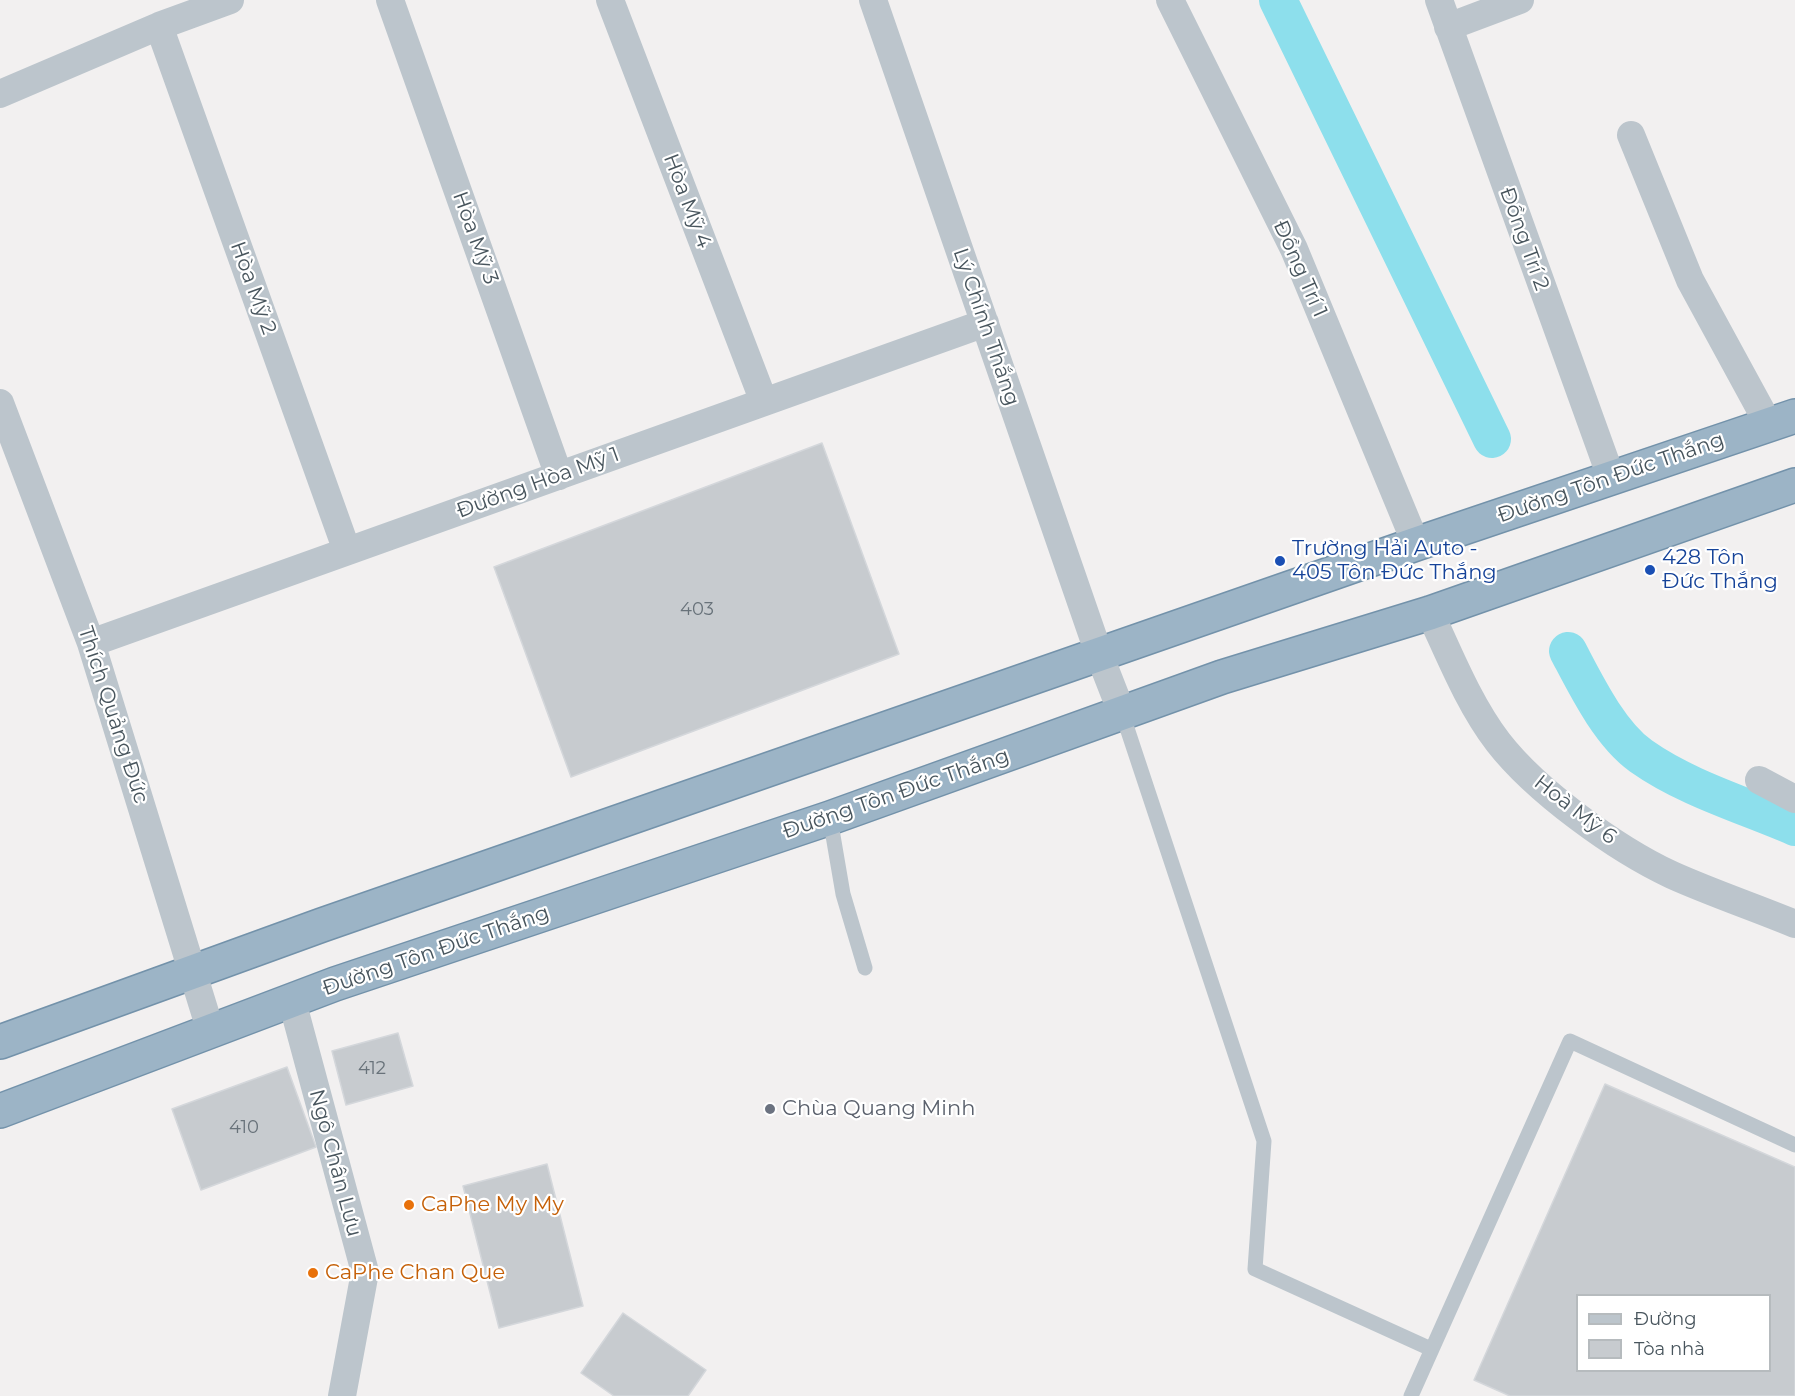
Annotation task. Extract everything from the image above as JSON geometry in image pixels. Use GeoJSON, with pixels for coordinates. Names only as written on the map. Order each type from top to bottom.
{"type":"FeatureCollection","features":[{"type":"Feature","properties":{"kind":"highway","name":"Đường Tôn Đức Thắng"},"geometry":{"type":"LineString","coordinates":[[0,1042],[1099,654],[1782,420]]}},
{"type":"Feature","properties":{"kind":"highway","name":"Đường Tôn Đức Thắng"},"geometry":{"type":"LineString","coordinates":[[0,1111],[358,976],[830,818],[1222,677],[1430,613],[1795,485]]}},
{"type":"Feature","properties":{"kind":"street"},"geometry":{"type":"LineString","coordinates":[[0,94],[159,26],[230,0]]}},
{"type":"Feature","properties":{"kind":"street","name":"Hòa Mỹ 3"},"geometry":{"type":"LineString","coordinates":[[390,0],[559,476]]}},
{"type":"Feature","properties":{"kind":"street","name":"Hòa Mỹ 4"},"geometry":{"type":"LineString","coordinates":[[610,0],[764,402]]}},
{"type":"Feature","properties":{"kind":"street","name":"Lý Chính Thắng"},"geometry":{"type":"LineString","coordinates":[[873,0],[1099,654],[1122,713]]}},
{"type":"Feature","properties":{"kind":"street","name":"Đồng Trí 1"},"geometry":{"type":"LineString","coordinates":[[1170,0],[1294,249],[1416,544]]}},
{"type":"Feature","properties":{"kind":"street","name":"Đồng Trí 2"},"geometry":{"type":"LineString","coordinates":[[1439,0],[1611,477]]}},
{"type":"Feature","properties":{"kind":"street"},"geometry":{"type":"LineString","coordinates":[[1448,27],[1520,0]]}},
{"type":"Feature","properties":{"kind":"street","name":"Hòa Mỹ 2"},"geometry":{"type":"LineString","coordinates":[[159,26],[347,551]]}},
{"type":"Feature","properties":{"kind":"street"},"geometry":{"type":"LineString","coordinates":[[1631,135],[1690,280],[1782,420]]}},
{"type":"Feature","properties":{"kind":"street","name":"Đường Hòa Mỹ 1"},"geometry":{"type":"LineString","coordinates":[[91,643],[985,323]]}},
{"type":"Feature","properties":{"kind":"street","name":"Thích Quảng Đức"},"geometry":{"type":"LineString","coordinates":[[0,403],[91,643],[211,1032]]}},
{"type":"Feature","properties":{"kind":"street","name":"Hoà Mỹ 6"},"geometry":{"type":"LineString","coordinates":[[1430,613],[1467,692],[1499,742],[1541,786],[1603,834],[1670,874],[1795,924]]}},
{"type":"Feature","properties":{"kind":"street"},"geometry":{"type":"LineString","coordinates":[[1759,780],[1795,799]]}},
{"type":"Feature","properties":{"kind":"street","name":"Ngô Chân Lưu"},"geometry":{"type":"LineString","coordinates":[[291,1001],[365,1272],[342,1396]]}},
{"type":"Feature","properties":{"kind":"lane"},"geometry":{"type":"LineString","coordinates":[[1122,713],[1264,1141],[1255,1269],[1431,1349]]}},
{"type":"Feature","properties":{"kind":"lane"},"geometry":{"type":"LineString","coordinates":[[830,818],[843,894],[865,968]]}},
{"type":"Feature","properties":{"kind":"lane"},"geometry":{"type":"LineString","coordinates":[[1411,1396],[1570,1041],[1795,1145]]}},
{"type":"Feature","properties":{"kind":"building"},"geometry":{"type":"Polygon","coordinates":[[[822,443],[899,654],[571,777],[494,567],[822,443]]]}},
{"type":"Feature","properties":{"kind":"building"},"geometry":{"type":"Polygon","coordinates":[[[398,1033],[413,1086],[346,1105],[332,1051],[398,1033]]]}},
{"type":"Feature","properties":{"kind":"building"},"geometry":{"type":"Polygon","coordinates":[[[287,1067],[316,1147],[201,1190],[172,1109],[287,1067]]]}},
{"type":"Feature","properties":{"kind":"building"},"geometry":{"type":"Polygon","coordinates":[[[1605,1084],[1795,1167],[1795,1396],[1510,1396],[1474,1380],[1605,1084]]]}},
{"type":"Feature","properties":{"kind":"building"},"geometry":{"type":"Polygon","coordinates":[[[547,1164],[583,1306],[499,1328],[463,1186],[547,1164]]]}},
{"type":"Feature","properties":{"kind":"building"},"geometry":{"type":"Polygon","coordinates":[[[623,1313],[706,1370],[688,1396],[614,1396],[581,1373],[623,1313]]]}},
{"type":"Feature","properties":{"kind":"waterway"},"geometry":{"type":"LineString","coordinates":[[1278,0],[1492,439]]}},
{"type":"Feature","properties":{"kind":"waterway"},"geometry":{"type":"LineString","coordinates":[[1568,651],[1609,722],[1629,746],[1641,756],[1696,787],[1795,827]]}},
{"type":"Feature","properties":{"kind":"place","name":"Trường Hải Auto - 405 Tôn Đức Thắng"},"geometry":{"type":"Point","coordinates":[1280,561]}},
{"type":"Feature","properties":{"kind":"place","name":"428 Tôn Đức Thắng"},"geometry":{"type":"Point","coordinates":[1650,570]}},
{"type":"Feature","properties":{"kind":"place","name":"Chùa Quang Minh"},"geometry":{"type":"Point","coordinates":[770,1109]}},
{"type":"Feature","properties":{"kind":"place","name":"CaPhe My My"},"geometry":{"type":"Point","coordinates":[409,1205]}},
{"type":"Feature","properties":{"kind":"place","name":"CaPhe Chan Que"},"geometry":{"type":"Point","coordinates":[313,1273]}}]}
